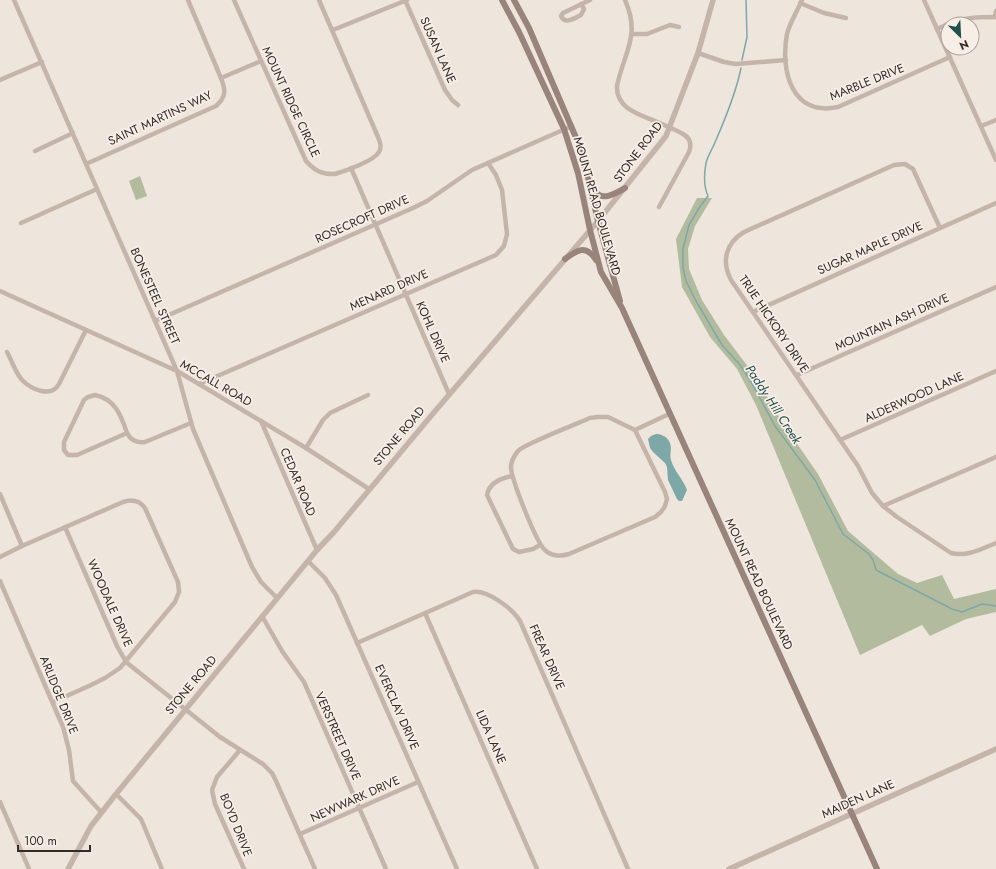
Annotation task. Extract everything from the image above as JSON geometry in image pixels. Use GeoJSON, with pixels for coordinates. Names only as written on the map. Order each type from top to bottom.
{"type":"FeatureCollection","features":[{"type":"Feature","properties":{"kind":"main road","name":"MOUNT READ BOULEVARD"},"geometry":{"type":"LineString","coordinates":[[502,0],[519,32],[564,129],[578,173],[590,230],[600,266],[612,293],[622,308]]}},
{"type":"Feature","properties":{"kind":"main road","name":"MOUNT READ BOULEVARD"},"geometry":{"type":"LineString","coordinates":[[515,0],[572,126],[584,160],[598,221],[622,308],[877,869]]}},
{"type":"Feature","properties":{"kind":"main road"},"geometry":{"type":"LineString","coordinates":[[589,182],[596,193],[602,196],[614,194],[625,188]]}},
{"type":"Feature","properties":{"kind":"main road"},"geometry":{"type":"LineString","coordinates":[[565,259],[572,254],[584,250],[590,252],[600,266]]}},
{"type":"Feature","properties":{"kind":"street","name":"BONESTEEL STREET"},"geometry":{"type":"LineString","coordinates":[[14,0],[177,371],[191,423],[254,571],[260,582],[277,598]]}},
{"type":"Feature","properties":{"kind":"street","name":"SAINT MARTINS WAY"},"geometry":{"type":"LineString","coordinates":[[86,164],[216,106],[222,101],[224,87],[222,78],[188,0]]}},
{"type":"Feature","properties":{"kind":"street","name":"MOUNT RIDGE CIRCLE"},"geometry":{"type":"LineString","coordinates":[[234,0],[306,161],[317,171],[328,174],[341,172],[375,157],[380,150],[380,142],[319,0]]}},
{"type":"Feature","properties":{"kind":"street"},"geometry":{"type":"LineString","coordinates":[[333,30],[406,0]]}},
{"type":"Feature","properties":{"kind":"street","name":"SUSAN LANE"},"geometry":{"type":"LineString","coordinates":[[406,0],[445,90],[452,100],[458,104]]}},
{"type":"Feature","properties":{"kind":"street"},"geometry":{"type":"LineString","coordinates":[[581,4],[584,9],[581,15],[568,21],[563,19],[563,13],[581,4],[590,0]]}},
{"type":"Feature","properties":{"kind":"street"},"geometry":{"type":"LineString","coordinates":[[625,0],[630,13],[632,34],[629,51],[617,86],[619,98],[632,112],[671,127],[687,137],[691,146],[659,207]]}},
{"type":"Feature","properties":{"kind":"street","name":"STONE ROAD"},"geometry":{"type":"LineString","coordinates":[[68,869],[91,826],[101,812],[185,709],[449,394],[598,221],[666,136],[671,127],[698,53],[713,0]]}},
{"type":"Feature","properties":{"kind":"street"},"geometry":{"type":"LineString","coordinates":[[924,0],[996,160]]}},
{"type":"Feature","properties":{"kind":"street"},"geometry":{"type":"LineString","coordinates":[[801,2],[824,13],[846,18]]}},
{"type":"Feature","properties":{"kind":"street","name":"MARBLE DRIVE"},"geometry":{"type":"LineString","coordinates":[[801,2],[788,33],[786,43],[786,60],[790,85],[800,99],[810,105],[825,109],[838,107],[950,57]]}},
{"type":"Feature","properties":{"kind":"street"},"geometry":{"type":"LineString","coordinates":[[980,18],[996,17],[996,11]]}},
{"type":"Feature","properties":{"kind":"street"},"geometry":{"type":"LineString","coordinates":[[632,34],[647,34],[670,25],[679,27]]}},
{"type":"Feature","properties":{"kind":"street"},"geometry":{"type":"LineString","coordinates":[[698,53],[724,62],[736,64],[786,60]]}},
{"type":"Feature","properties":{"kind":"street","name":"SAINT MARTINS WAY"},"geometry":{"type":"LineString","coordinates":[[222,78],[260,61]]}},
{"type":"Feature","properties":{"kind":"street"},"geometry":{"type":"LineString","coordinates":[[0,80],[42,62]]}},
{"type":"Feature","properties":{"kind":"street"},"geometry":{"type":"LineString","coordinates":[[981,126],[996,120]]}},
{"type":"Feature","properties":{"kind":"street","name":"ROSECROFT DRIVE"},"geometry":{"type":"LineString","coordinates":[[155,321],[427,201],[464,174],[572,126]]}},
{"type":"Feature","properties":{"kind":"street"},"geometry":{"type":"LineString","coordinates":[[35,151],[73,133]]}},
{"type":"Feature","properties":{"kind":"street","name":"MENARD DRIVE"},"geometry":{"type":"LineString","coordinates":[[199,384],[496,255],[504,246],[506,234],[502,190],[496,175],[488,163]]}},
{"type":"Feature","properties":{"kind":"street","name":"TRUE HICKORY DRIVE"},"geometry":{"type":"LineString","coordinates":[[940,228],[913,169],[909,166],[900,164],[889,167],[744,232],[734,239],[727,252],[725,261],[728,274],[858,466],[872,493],[883,506],[951,553],[962,555],[968,554],[996,542]]}},
{"type":"Feature","properties":{"kind":"street","name":"KOHL DRIVE"},"geometry":{"type":"LineString","coordinates":[[351,168],[449,394]]}},
{"type":"Feature","properties":{"kind":"street"},"geometry":{"type":"LineString","coordinates":[[21,222],[97,189]]}},
{"type":"Feature","properties":{"kind":"street","name":"SUGAR MAPLE DRIVE"},"geometry":{"type":"LineString","coordinates":[[753,312],[996,203]]}},
{"type":"Feature","properties":{"kind":"street","name":"MOUNTAIN ASH DRIVE"},"geometry":{"type":"LineString","coordinates":[[797,375],[996,287]]}},
{"type":"Feature","properties":{"kind":"street","name":"MCCALL ROAD"},"geometry":{"type":"LineString","coordinates":[[0,291],[177,371],[306,448],[369,489]]}},
{"type":"Feature","properties":{"kind":"street"},"geometry":{"type":"LineString","coordinates":[[7,352],[22,379],[39,390],[49,392],[54,391],[60,384],[86,330]]}},
{"type":"Feature","properties":{"kind":"street","name":"ALDERWOOD LANE"},"geometry":{"type":"LineString","coordinates":[[840,440],[996,371]]}},
{"type":"Feature","properties":{"kind":"street"},"geometry":{"type":"LineString","coordinates":[[127,433],[77,455],[68,455],[64,450],[64,442],[84,400],[95,395],[104,398],[114,406],[121,416],[127,433],[133,440],[145,442],[191,423]]}},
{"type":"Feature","properties":{"kind":"street"},"geometry":{"type":"LineString","coordinates":[[306,448],[330,413],[368,395]]}},
{"type":"Feature","properties":{"kind":"street"},"geometry":{"type":"LineString","coordinates":[[635,430],[669,414]]}},
{"type":"Feature","properties":{"kind":"street"},"geometry":{"type":"LineString","coordinates":[[608,417],[635,430],[665,492],[667,499],[661,512],[648,520],[563,556],[549,553],[540,545],[512,476],[512,461],[519,449],[590,418],[608,417]]}},
{"type":"Feature","properties":{"kind":"street","name":"CEDAR ROAD"},"geometry":{"type":"LineString","coordinates":[[261,421],[317,550]]}},
{"type":"Feature","properties":{"kind":"street"},"geometry":{"type":"LineString","coordinates":[[883,506],[996,457]]}},
{"type":"Feature","properties":{"kind":"street"},"geometry":{"type":"LineString","coordinates":[[512,476],[500,480],[490,487],[487,494],[513,548],[519,552],[532,549],[540,545]]}},
{"type":"Feature","properties":{"kind":"street"},"geometry":{"type":"LineString","coordinates":[[0,494],[22,546]]}},
{"type":"Feature","properties":{"kind":"street"},"geometry":{"type":"LineString","coordinates":[[0,557],[65,527],[123,502],[132,500],[140,503],[145,508],[176,577],[179,592],[175,602],[126,662],[114,673],[105,678],[53,702]]}},
{"type":"Feature","properties":{"kind":"street","name":"WOODALE DRIVE"},"geometry":{"type":"LineString","coordinates":[[65,527],[117,646],[126,662],[220,737],[263,764],[272,773],[316,869]]}},
{"type":"Feature","properties":{"kind":"street","name":"EVERCLAY DRIVE"},"geometry":{"type":"LineString","coordinates":[[308,561],[332,586],[456,869]]}},
{"type":"Feature","properties":{"kind":"street","name":"ARLIDGE DRIVE"},"geometry":{"type":"LineString","coordinates":[[0,581],[53,702],[68,742],[73,782],[101,812]]}},
{"type":"Feature","properties":{"kind":"street","name":"FREAR DRIVE"},"geometry":{"type":"LineString","coordinates":[[358,643],[469,593],[478,592],[490,596],[518,617],[628,869]]}},
{"type":"Feature","properties":{"kind":"street","name":"LIDA LANE"},"geometry":{"type":"LineString","coordinates":[[425,613],[537,869]]}},
{"type":"Feature","properties":{"kind":"street","name":"VERSTREET DRIVE"},"geometry":{"type":"LineString","coordinates":[[262,616],[282,651],[304,682],[386,869]]}},
{"type":"Feature","properties":{"kind":"street","name":"MAIDEN LANE"},"geometry":{"type":"LineString","coordinates":[[729,869],[996,749]]}},
{"type":"Feature","properties":{"kind":"street","name":"BOYD DRIVE"},"geometry":{"type":"LineString","coordinates":[[240,750],[217,777],[212,790],[215,804],[244,869]]}},
{"type":"Feature","properties":{"kind":"street","name":"NEWWARK DRIVE"},"geometry":{"type":"LineString","coordinates":[[300,834],[418,782]]}},
{"type":"Feature","properties":{"kind":"street"},"geometry":{"type":"LineString","coordinates":[[116,794],[141,819],[162,869]]}},
{"type":"Feature","properties":{"kind":"street"},"geometry":{"type":"LineString","coordinates":[[0,802],[29,869]]}},
{"type":"Feature","properties":{"kind":"green space"},"geometry":{"type":"Polygon","coordinates":[[[140,176],[147,196],[136,200],[129,181],[140,176]]]}},
{"type":"Feature","properties":{"kind":"green space"},"geometry":{"type":"Polygon","coordinates":[[[697,198],[712,198],[695,226],[688,249],[689,269],[702,300],[724,335],[755,376],[782,422],[818,474],[848,531],[898,574],[917,583],[942,575],[954,599],[996,589],[996,612],[966,619],[930,636],[922,625],[860,655],[756,405],[737,369],[710,337],[682,287],[676,239],[697,198]]]}},
{"type":"Feature","properties":{"kind":"water"},"geometry":{"type":"Polygon","coordinates":[[[656,434],[662,435],[668,439],[670,444],[672,464],[687,490],[682,501],[677,499],[668,480],[667,467],[665,463],[650,448],[648,439],[656,434]]]}},
{"type":"Feature","properties":{"kind":"waterway","name":"Paddy Hill Creek"},"geometry":{"type":"LineString","coordinates":[[742,60],[747,37],[746,0]]}},
{"type":"Feature","properties":{"kind":"waterway","name":"Paddy Hill Creek"},"geometry":{"type":"LineString","coordinates":[[741,68],[730,105],[706,163],[704,180],[708,196],[689,225],[683,249],[683,268],[686,281],[722,345],[740,365],[750,380],[775,426],[815,480],[843,534],[869,554],[873,560],[876,570],[952,609],[962,612],[982,604],[996,606]]}}]}
